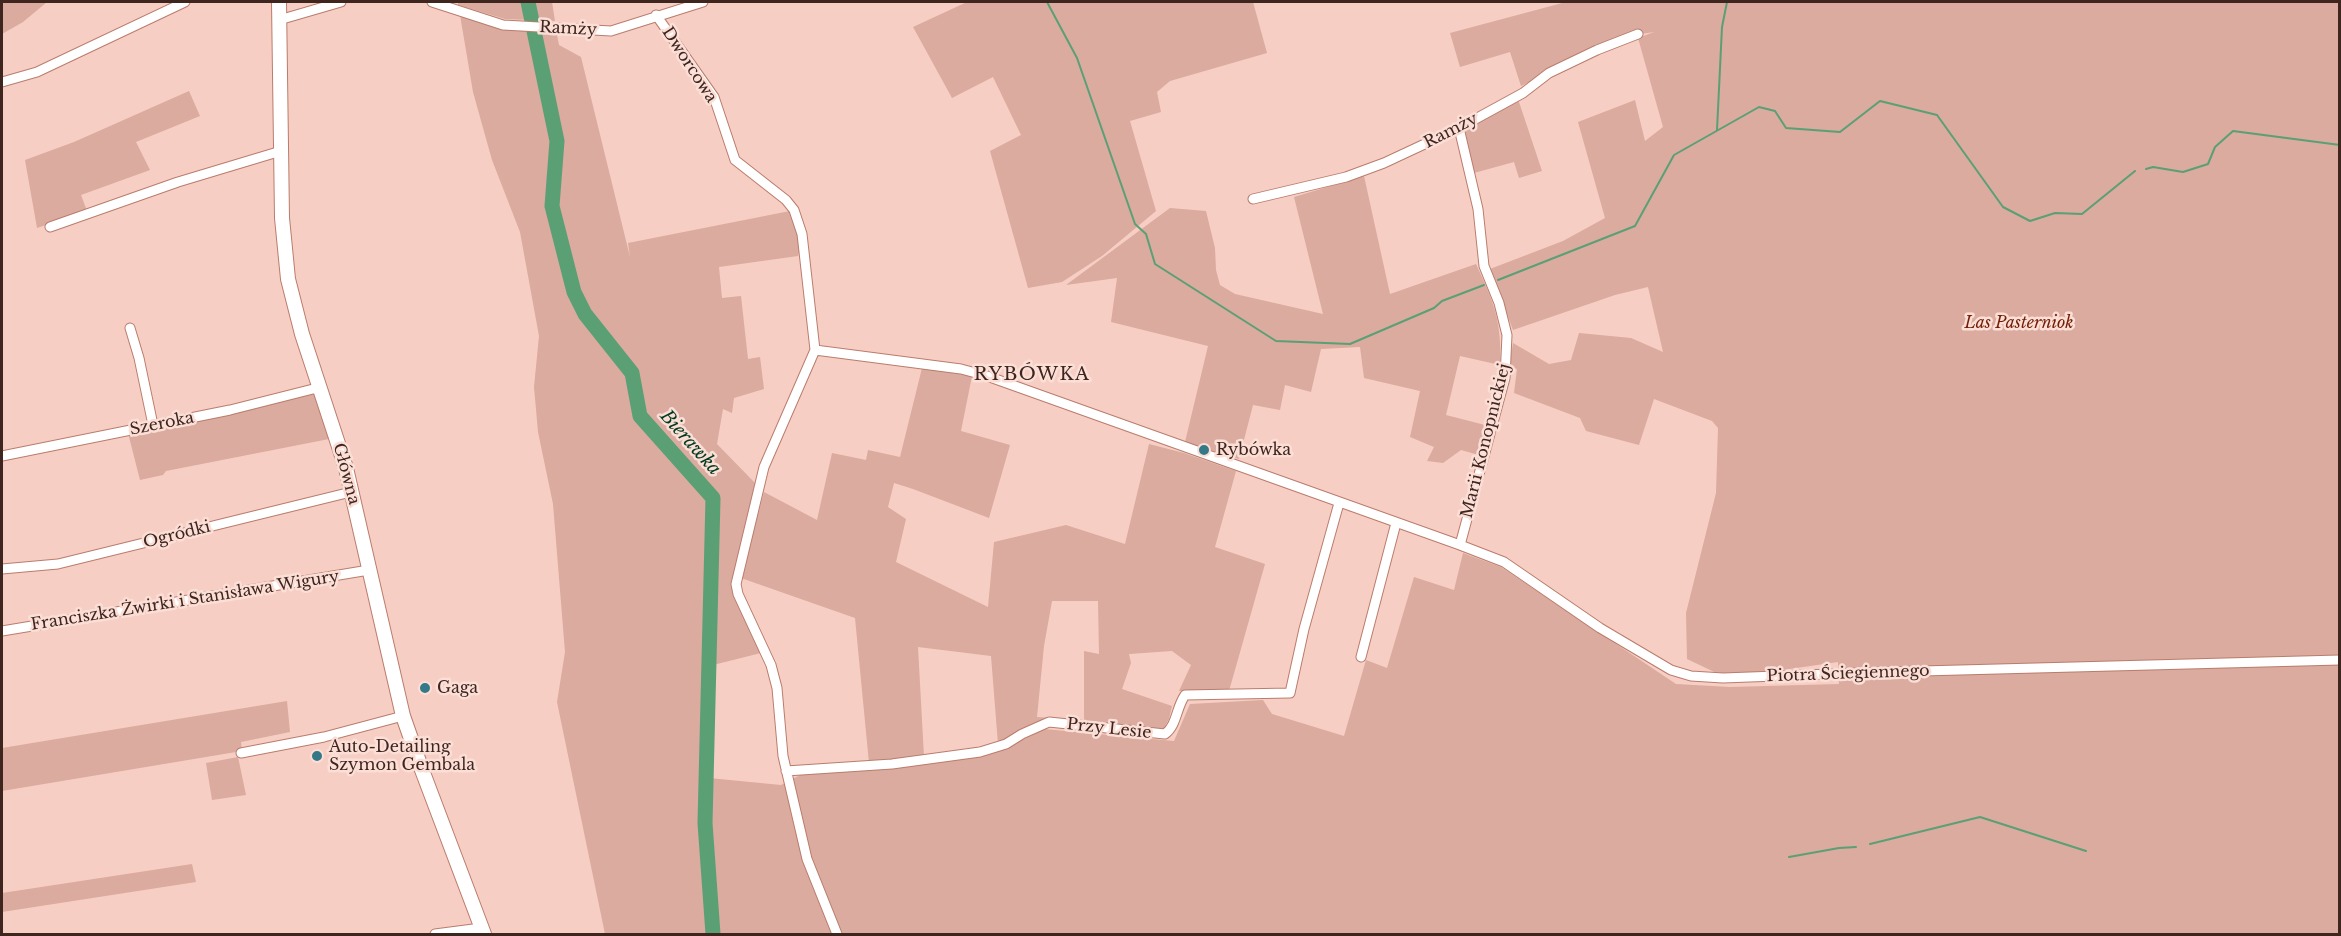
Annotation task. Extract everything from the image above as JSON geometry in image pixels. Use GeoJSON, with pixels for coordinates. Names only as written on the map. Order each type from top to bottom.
{"type":"FeatureCollection","features":[{"type":"Feature","properties":{"kind":"main road","name":"Główna"},"geometry":{"type":"LineString","coordinates":[[279,2],[282,218],[288,279],[302,334],[321,387],[351,492],[404,716],[482,931]]}},
{"type":"Feature","properties":{"kind":"street"},"geometry":{"type":"LineString","coordinates":[[2,82],[37,72],[186,2]]}},
{"type":"Feature","properties":{"kind":"street"},"geometry":{"type":"LineString","coordinates":[[279,20],[341,2]]}},
{"type":"Feature","properties":{"kind":"street","name":"Ramży"},"geometry":{"type":"LineString","coordinates":[[432,2],[503,25],[611,31],[656,15],[704,2]]}},
{"type":"Feature","properties":{"kind":"street","name":"Dworcowa"},"geometry":{"type":"LineString","coordinates":[[656,15],[714,97],[735,160],[786,200],[794,210],[802,234],[815,350]]}},
{"type":"Feature","properties":{"kind":"street","name":"Ramży"},"geometry":{"type":"LineString","coordinates":[[1253,199],[1346,177],[1384,163],[1460,128],[1523,93],[1549,73],[1596,50],[1638,34]]}},
{"type":"Feature","properties":{"kind":"street","name":"Marii Konopnickiej"},"geometry":{"type":"LineString","coordinates":[[1460,128],[1478,209],[1484,266],[1499,303],[1507,335],[1507,356],[1505,378],[1460,545]]}},
{"type":"Feature","properties":{"kind":"street"},"geometry":{"type":"LineString","coordinates":[[50,227],[178,182],[281,151]]}},
{"type":"Feature","properties":{"kind":"street"},"geometry":{"type":"LineString","coordinates":[[130,328],[139,358],[153,425]]}},
{"type":"Feature","properties":{"kind":"street"},"geometry":{"type":"LineString","coordinates":[[815,350],[764,466],[736,584],[738,594],[771,665],[777,688],[786,771],[807,859],[837,934]]}},
{"type":"Feature","properties":{"kind":"street","name":"Piotra Ściegiennego"},"geometry":{"type":"LineString","coordinates":[[815,350],[961,369],[987,376],[1460,545],[1504,562],[1599,628],[1671,670],[1691,676],[1723,678],[2340,660]]}},
{"type":"Feature","properties":{"kind":"street","name":"Szeroka"},"geometry":{"type":"LineString","coordinates":[[2,456],[230,410],[321,387]]}},
{"type":"Feature","properties":{"kind":"street","name":"Ogródki"},"geometry":{"type":"LineString","coordinates":[[2,568],[58,564],[351,492]]}},
{"type":"Feature","properties":{"kind":"street","name":"Przy Lesie"},"geometry":{"type":"LineString","coordinates":[[786,771],[892,764],[980,752],[1006,744],[1048,723],[1165,735],[1172,729],[1179,704],[1185,695],[1290,693],[1339,502]]}},
{"type":"Feature","properties":{"kind":"street"},"geometry":{"type":"LineString","coordinates":[[1361,657],[1396,523]]}},
{"type":"Feature","properties":{"kind":"street","name":"Franciszka Żwirki i Stanisława Wigury"},"geometry":{"type":"LineString","coordinates":[[2,631],[369,570]]}},
{"type":"Feature","properties":{"kind":"street"},"geometry":{"type":"LineString","coordinates":[[241,753],[324,737],[404,716]]}},
{"type":"Feature","properties":{"kind":"street"},"geometry":{"type":"LineString","coordinates":[[435,934],[482,931]]}},
{"type":"Feature","properties":{"kind":"green space"},"geometry":{"type":"Polygon","coordinates":[[[2,2],[47,2],[23,22],[2,34],[2,2]]]}},
{"type":"Feature","properties":{"kind":"green space"},"geometry":{"type":"Polygon","coordinates":[[[458,2],[552,2],[555,21],[505,19],[458,5],[458,2]]]}},
{"type":"Feature","properties":{"kind":"green space"},"geometry":{"type":"Polygon","coordinates":[[[967,2],[1253,2],[1267,53],[1170,81],[1157,92],[1161,112],[1130,121],[1156,211],[1102,256],[1062,282],[1028,288],[990,151],[1021,135],[993,77],[952,98],[913,27],[967,2]]]}},
{"type":"Feature","properties":{"kind":"green space","name":"Las Pasterniok"},"geometry":{"type":"Polygon","coordinates":[[[1566,2],[2339,2],[2339,934],[605,934],[557,702],[565,652],[553,504],[538,432],[534,387],[539,336],[520,232],[492,160],[473,92],[460,15],[506,29],[533,32],[555,141],[551,210],[572,293],[591,325],[579,294],[556,206],[560,142],[535,33],[557,35],[559,45],[581,57],[630,257],[628,243],[790,211],[797,234],[798,256],[719,267],[722,298],[741,296],[748,359],[760,357],[764,389],[734,398],[732,413],[723,409],[717,444],[755,483],[741,550],[731,582],[761,653],[713,665],[716,495],[681,454],[682,472],[708,499],[705,859],[708,927],[714,906],[709,778],[781,785],[806,772],[955,760],[1004,749],[1044,729],[1174,741],[1190,704],[1263,700],[1272,714],[1344,736],[1366,660],[1387,668],[1414,577],[1454,590],[1463,553],[1501,567],[1676,684],[1730,687],[1839,684],[1838,662],[1727,678],[1687,659],[1686,613],[1716,493],[1718,428],[1712,421],[1654,399],[1639,445],[1586,431],[1580,418],[1514,393],[1517,369],[1509,367],[1513,343],[1549,364],[1571,360],[1579,333],[1631,338],[1663,352],[1648,287],[1615,295],[1513,330],[1490,269],[1563,241],[1605,218],[1578,122],[1635,100],[1645,141],[1663,127],[1638,38],[1654,32],[1621,37],[1521,86],[1510,52],[1460,67],[1450,33],[1566,2]]]}},
{"type":"Feature","properties":{"kind":"green space"},"geometry":{"type":"Polygon","coordinates":[[[189,91],[200,116],[136,142],[150,170],[81,195],[87,211],[37,228],[25,160],[74,142],[189,91]]]}},
{"type":"Feature","properties":{"kind":"green space"},"geometry":{"type":"Polygon","coordinates":[[[1518,99],[1542,171],[1519,178],[1514,162],[1474,173],[1465,130],[1518,99]]]}},
{"type":"Feature","properties":{"kind":"green space"},"geometry":{"type":"Polygon","coordinates":[[[1364,176],[1390,294],[1476,264],[1488,290],[1496,313],[1500,336],[1500,365],[1460,356],[1446,415],[1485,425],[1479,455],[1461,450],[1443,463],[1427,461],[1434,447],[1410,437],[1420,391],[1364,378],[1360,347],[1321,349],[1311,392],[1285,385],[1280,410],[1253,405],[1239,459],[1185,442],[1208,346],[1111,322],[1117,278],[1066,285],[1170,208],[1206,211],[1215,248],[1216,270],[1220,285],[1235,294],[1323,314],[1294,197],[1364,176]]]}},
{"type":"Feature","properties":{"kind":"green space"},"geometry":{"type":"Polygon","coordinates":[[[922,368],[972,376],[961,431],[1010,445],[989,518],[894,483],[888,507],[906,519],[896,562],[988,607],[994,542],[1066,525],[1125,544],[1149,444],[1236,471],[1215,547],[1265,564],[1229,691],[1179,691],[1191,665],[1172,651],[1129,654],[1131,663],[1122,689],[1172,706],[1164,728],[1150,731],[1084,720],[1084,651],[1099,654],[1098,601],[1052,601],[1044,646],[1037,717],[1052,718],[998,744],[991,656],[918,647],[924,757],[869,763],[855,618],[741,578],[764,492],[817,520],[832,453],[866,460],[868,450],[900,457],[922,368]]]}},
{"type":"Feature","properties":{"kind":"green space"},"geometry":{"type":"Polygon","coordinates":[[[314,394],[329,439],[166,471],[163,475],[140,480],[128,433],[314,394]]]}},
{"type":"Feature","properties":{"kind":"green space"},"geometry":{"type":"Polygon","coordinates":[[[287,701],[290,732],[241,742],[242,751],[2,791],[2,748],[287,701]]]}},
{"type":"Feature","properties":{"kind":"green space"},"geometry":{"type":"Polygon","coordinates":[[[238,757],[246,795],[212,800],[206,763],[238,757]]]}},
{"type":"Feature","properties":{"kind":"green space"},"geometry":{"type":"Polygon","coordinates":[[[192,864],[196,882],[2,912],[2,893],[192,864]]]}},
{"type":"Feature","properties":{"kind":"waterway","name":"Bierawka"},"geometry":{"type":"LineString","coordinates":[[528,2],[557,141],[552,206],[574,292],[585,314],[632,373],[640,416],[713,498],[705,823],[713,934]]}},
{"type":"Feature","properties":{"kind":"waterway"},"geometry":{"type":"LineString","coordinates":[[1047,2],[1077,58],[1135,224],[1146,234],[1155,264],[1276,341],[1350,344],[1434,308],[1442,301],[1484,285]]}},
{"type":"Feature","properties":{"kind":"waterway"},"geometry":{"type":"LineString","coordinates":[[1717,130],[1722,27],[1727,2]]}},
{"type":"Feature","properties":{"kind":"waterway"},"geometry":{"type":"LineString","coordinates":[[1498,280],[1635,226],[1674,155],[1759,107],[1775,111],[1786,128],[1840,132],[1880,101],[1937,115],[2003,207],[2030,221],[2055,213],[2082,214],[2135,171]]}},
{"type":"Feature","properties":{"kind":"waterway"},"geometry":{"type":"LineString","coordinates":[[2146,169],[2153,167],[2183,172],[2208,164],[2215,147],[2233,131],[2340,145]]}},
{"type":"Feature","properties":{"kind":"waterway"},"geometry":{"type":"LineString","coordinates":[[1870,844],[1980,817],[2086,851]]}},
{"type":"Feature","properties":{"kind":"waterway"},"geometry":{"type":"LineString","coordinates":[[1789,857],[1856,847]]}},
{"type":"Feature","properties":{"kind":"place","name":"Rybówka"},"geometry":{"type":"Point","coordinates":[1204,450]}},
{"type":"Feature","properties":{"kind":"place","name":"Gaga"},"geometry":{"type":"Point","coordinates":[425,688]}},
{"type":"Feature","properties":{"kind":"place","name":"Auto-Detailing Szymon Gembala"},"geometry":{"type":"Point","coordinates":[317,756]}},
{"type":"Feature","properties":{"kind":"district","name":"RYBÓWKA"},"geometry":{"type":"Point","coordinates":[1032,375]}}]}
